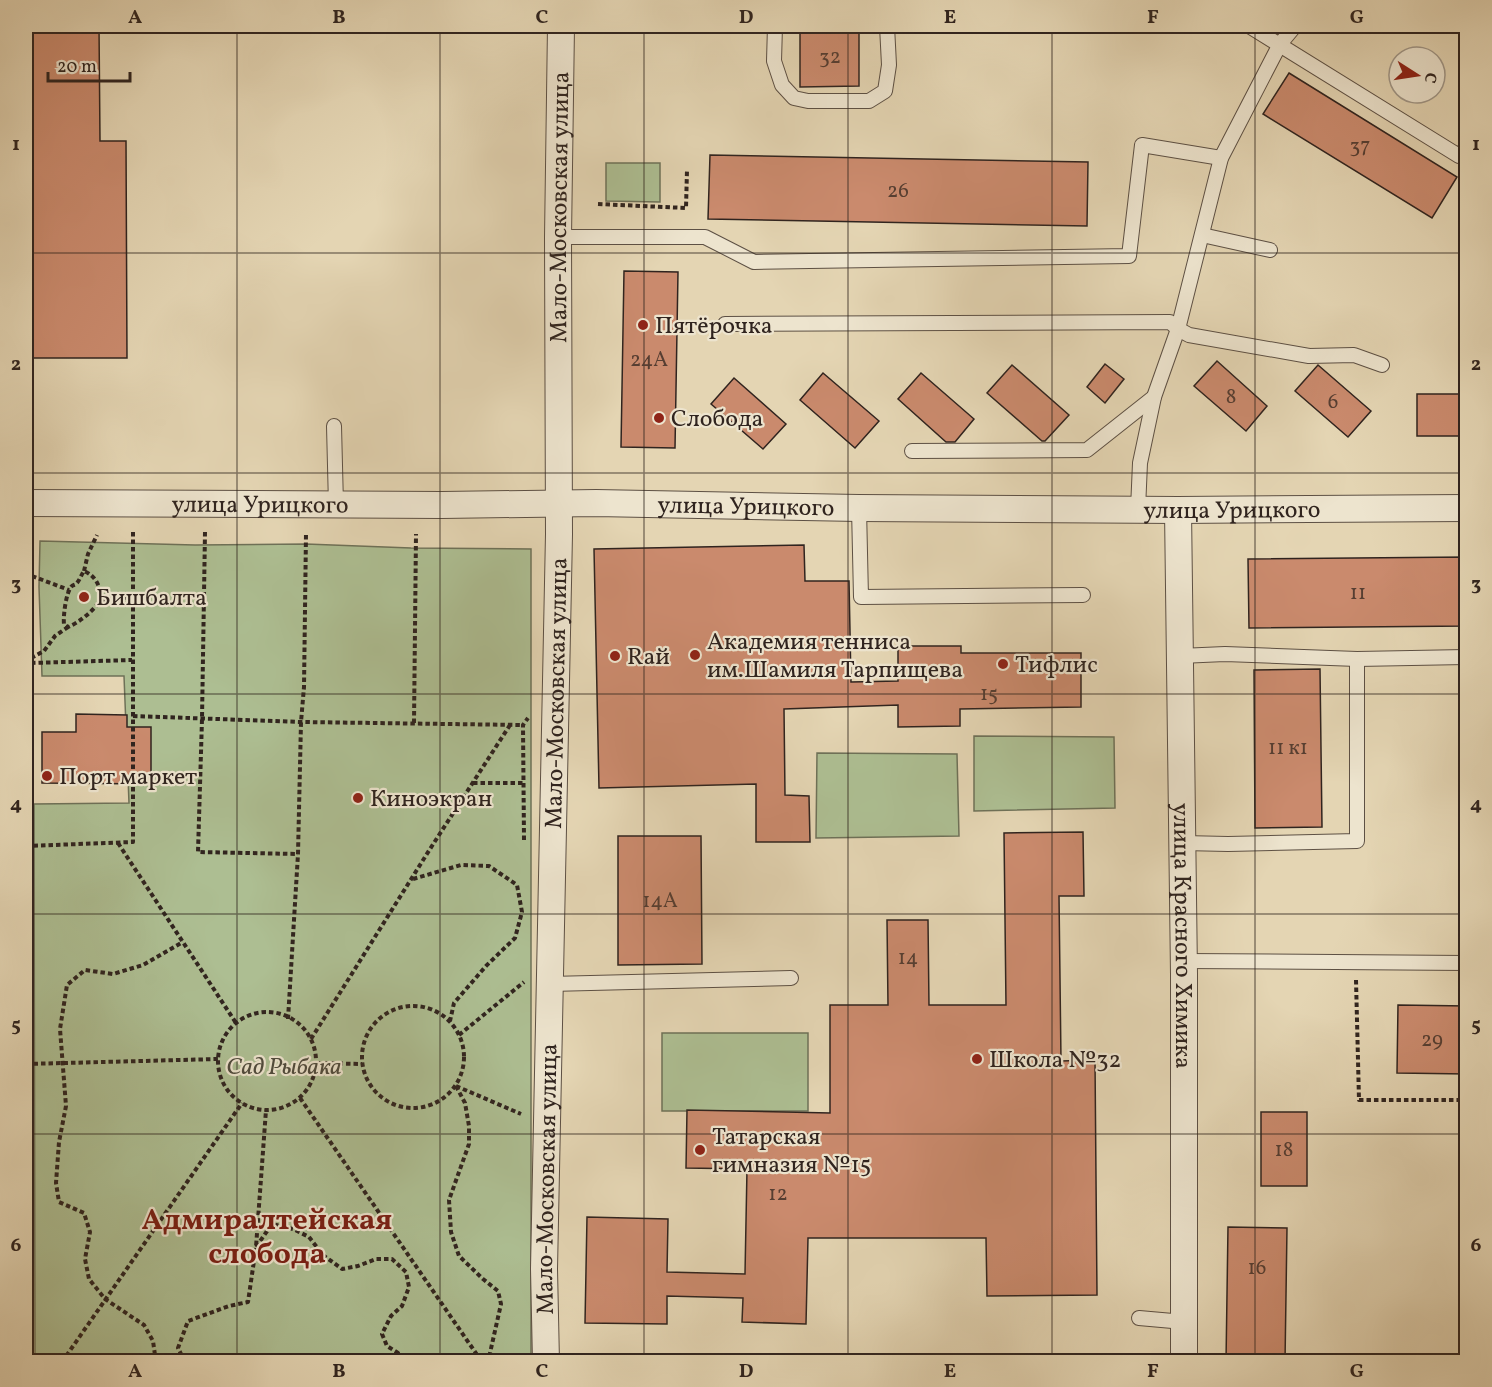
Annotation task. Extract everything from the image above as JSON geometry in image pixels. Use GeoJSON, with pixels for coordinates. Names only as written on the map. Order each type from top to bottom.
{"type":"FeatureCollection","features":[{"type":"Feature","properties":{"kind":"street","name":"Мало-Московская улица"},"geometry":{"type":"LineString","coordinates":[[546,1362],[544,1269],[559,534],[558,237],[561,26]]}},
{"type":"Feature","properties":{"kind":"street","name":"улица Урицкого"},"geometry":{"type":"LineString","coordinates":[[26,503],[336,505],[608,503],[859,508],[1178,510],[1467,508]]}},
{"type":"Feature","properties":{"kind":"street","name":"улица Красного Химика"},"geometry":{"type":"LineString","coordinates":[[1178,510],[1184,961],[1184,1362]]}},
{"type":"Feature","properties":{"kind":"lane"},"geometry":{"type":"LineString","coordinates":[[775,26],[774,61],[782,85],[794,98],[808,101],[869,101],[885,91],[889,66],[887,26]]}},
{"type":"Feature","properties":{"kind":"lane"},"geometry":{"type":"LineString","coordinates":[[1249,26],[1459,156],[1467,148]]}},
{"type":"Feature","properties":{"kind":"lane"},"geometry":{"type":"LineString","coordinates":[[1138,509],[1140,463],[1154,397],[1178,329],[1221,158],[1280,44],[1295,26]]}},
{"type":"Feature","properties":{"kind":"lane"},"geometry":{"type":"LineString","coordinates":[[558,237],[705,237],[754,262],[1129,256],[1142,145],[1221,158]]}},
{"type":"Feature","properties":{"kind":"lane"},"geometry":{"type":"LineString","coordinates":[[1202,235],[1270,250]]}},
{"type":"Feature","properties":{"kind":"lane"},"geometry":{"type":"LineString","coordinates":[[725,324],[1170,322],[1189,334],[1309,356],[1354,355],[1382,365]]}},
{"type":"Feature","properties":{"kind":"lane"},"geometry":{"type":"LineString","coordinates":[[912,451],[1087,450],[1154,397]]}},
{"type":"Feature","properties":{"kind":"lane"},"geometry":{"type":"LineString","coordinates":[[334,426],[336,505]]}},
{"type":"Feature","properties":{"kind":"lane"},"geometry":{"type":"LineString","coordinates":[[859,508],[861,597],[1083,595]]}},
{"type":"Feature","properties":{"kind":"lane"},"geometry":{"type":"LineString","coordinates":[[1180,656],[1225,654],[1357,658],[1467,657]]}},
{"type":"Feature","properties":{"kind":"lane"},"geometry":{"type":"LineString","coordinates":[[1183,843],[1358,841],[1357,658]]}},
{"type":"Feature","properties":{"kind":"lane"},"geometry":{"type":"LineString","coordinates":[[1184,961],[1467,963]]}},
{"type":"Feature","properties":{"kind":"lane"},"geometry":{"type":"LineString","coordinates":[[550,984],[791,978]]}},
{"type":"Feature","properties":{"kind":"lane"},"geometry":{"type":"LineString","coordinates":[[1139,1318],[1184,1322]]}},
{"type":"Feature","properties":{"kind":"path"},"geometry":{"type":"LineString","coordinates":[[598,204],[686,208],[687,170]]}},
{"type":"Feature","properties":{"kind":"path"},"geometry":{"type":"LineString","coordinates":[[26,846],[133,842],[133,531]]}},
{"type":"Feature","properties":{"kind":"path"},"geometry":{"type":"LineString","coordinates":[[204,532],[198,852],[298,854]]}},
{"type":"Feature","properties":{"kind":"path"},"geometry":{"type":"LineString","coordinates":[[288,1019],[298,854],[306,533]]}},
{"type":"Feature","properties":{"kind":"path"},"geometry":{"type":"LineString","coordinates":[[414,723],[416,534]]}},
{"type":"Feature","properties":{"kind":"path"},"geometry":{"type":"LineString","coordinates":[[68,627],[63,620],[70,586],[76,584],[84,571],[88,554],[97,535]]}},
{"type":"Feature","properties":{"kind":"path"},"geometry":{"type":"LineString","coordinates":[[84,571],[91,574],[99,584],[101,600],[81,619],[55,636],[44,651],[31,660],[132,660]]}},
{"type":"Feature","properties":{"kind":"path"},"geometry":{"type":"LineString","coordinates":[[32,576],[69,590]]}},
{"type":"Feature","properties":{"kind":"path"},"geometry":{"type":"LineString","coordinates":[[101,600],[132,597]]}},
{"type":"Feature","properties":{"kind":"path"},"geometry":{"type":"LineString","coordinates":[[133,717],[522,725]]}},
{"type":"Feature","properties":{"kind":"path"},"geometry":{"type":"LineString","coordinates":[[311,1039],[511,725]]}},
{"type":"Feature","properties":{"kind":"path"},"geometry":{"type":"LineString","coordinates":[[473,783],[523,783]]}},
{"type":"Feature","properties":{"kind":"path"},"geometry":{"type":"LineString","coordinates":[[118,843],[236,1023]]}},
{"type":"Feature","properties":{"kind":"path"},"geometry":{"type":"LineString","coordinates":[[411,879],[461,865],[489,866],[518,885],[522,912],[515,938],[486,966],[454,1003],[450,1021]]}},
{"type":"Feature","properties":{"kind":"path"},"geometry":{"type":"LineString","coordinates":[[156,1362],[153,1341],[144,1325],[105,1299],[89,1279],[85,1259],[90,1232],[84,1213],[59,1202],[56,1183],[59,1142],[66,1106],[60,1029],[67,985],[85,970],[113,974],[143,965],[183,942]]}},
{"type":"Feature","properties":{"kind":"path"},"geometry":{"type":"LineString","coordinates":[[1355,962],[1359,1100],[1467,1100]]}},
{"type":"Feature","properties":{"kind":"path"},"geometry":{"type":"LineString","coordinates":[[459,1035],[524,981]]}},
{"type":"Feature","properties":{"kind":"path"},"geometry":{"type":"LineString","coordinates":[[411,1006],[432,1010],[450,1021],[459,1035],[464,1050],[463,1069],[456,1086],[441,1100],[422,1108],[402,1107],[383,1099],[369,1084],[362,1065],[364,1043],[374,1024],[390,1011],[411,1006]]}},
{"type":"Feature","properties":{"kind":"path"},"geometry":{"type":"LineString","coordinates":[[269,1012],[288,1019],[286,1015],[301,1025],[311,1039],[316,1063],[312,1082],[300,1098],[284,1107],[266,1110],[242,1103],[224,1084],[218,1059],[223,1039],[236,1023],[252,1014],[269,1012]]}},
{"type":"Feature","properties":{"kind":"path"},"geometry":{"type":"LineString","coordinates":[[26,1064],[218,1059]]}},
{"type":"Feature","properties":{"kind":"path"},"geometry":{"type":"LineString","coordinates":[[316,1063],[362,1065]]}},
{"type":"Feature","properties":{"kind":"path"},"geometry":{"type":"LineString","coordinates":[[456,1086],[524,1116]]}},
{"type":"Feature","properties":{"kind":"path"},"geometry":{"type":"LineString","coordinates":[[456,1086],[465,1103],[470,1126],[469,1144],[449,1200],[452,1232],[459,1256],[483,1280],[498,1291],[501,1304],[488,1362]]}},
{"type":"Feature","properties":{"kind":"path"},"geometry":{"type":"LineString","coordinates":[[300,1098],[482,1362]]}},
{"type":"Feature","properties":{"kind":"path"},"geometry":{"type":"LineString","coordinates":[[62,1362],[242,1103]]}},
{"type":"Feature","properties":{"kind":"path"},"geometry":{"type":"LineString","coordinates":[[185,1362],[178,1348],[188,1321],[229,1306],[248,1302],[256,1247],[266,1110]]}},
{"type":"Feature","properties":{"kind":"path"},"geometry":{"type":"LineString","coordinates":[[256,1247],[272,1224],[293,1229],[309,1237],[323,1255],[342,1269],[376,1259],[392,1259],[406,1272],[409,1287],[402,1306],[391,1316],[382,1334],[387,1346],[398,1353],[401,1362]]}},
{"type":"Feature","properties":{"kind":"green space"},"geometry":{"type":"Polygon","coordinates":[[[606,163],[660,163],[660,202],[606,201],[606,163]]]}},
{"type":"Feature","properties":{"kind":"green space","name":"Сад Рыбака"},"geometry":{"type":"Polygon","coordinates":[[[40,541],[531,549],[531,1361],[35,1361],[34,804],[129,803],[124,676],[42,676],[40,541]]]}},
{"type":"Feature","properties":{"kind":"green space"},"geometry":{"type":"Polygon","coordinates":[[[974,736],[1114,737],[1115,808],[974,811],[974,736]]]}},
{"type":"Feature","properties":{"kind":"green space"},"geometry":{"type":"Polygon","coordinates":[[[817,753],[957,754],[959,836],[816,838],[817,753]]]}},
{"type":"Feature","properties":{"kind":"green space"},"geometry":{"type":"Polygon","coordinates":[[[662,1033],[808,1033],[808,1111],[662,1111],[662,1033]]]}},
{"type":"Feature","properties":{"kind":"building"},"geometry":{"type":"Polygon","coordinates":[[[32,26],[99,26],[100,141],[126,141],[127,358],[33,358],[32,26]]]}},
{"type":"Feature","properties":{"kind":"building"},"geometry":{"type":"Polygon","coordinates":[[[800,26],[859,26],[859,86],[800,87],[800,26]]]}},
{"type":"Feature","properties":{"kind":"building"},"geometry":{"type":"Polygon","coordinates":[[[1289,73],[1457,177],[1432,218],[1263,114],[1289,73]]]}},
{"type":"Feature","properties":{"kind":"building"},"geometry":{"type":"Polygon","coordinates":[[[710,155],[1088,162],[1087,226],[708,219],[710,155]]]}},
{"type":"Feature","properties":{"kind":"building"},"geometry":{"type":"Polygon","coordinates":[[[624,271],[678,272],[675,448],[621,447],[624,271]]]}},
{"type":"Feature","properties":{"kind":"building"},"geometry":{"type":"Polygon","coordinates":[[[1217,361],[1267,406],[1246,431],[1194,386],[1217,361]]]}},
{"type":"Feature","properties":{"kind":"building"},"geometry":{"type":"Polygon","coordinates":[[[1105,364],[1124,379],[1105,403],[1087,387],[1105,364]]]}},
{"type":"Feature","properties":{"kind":"building"},"geometry":{"type":"Polygon","coordinates":[[[1012,365],[1069,415],[1045,441],[1042,441],[987,393],[1012,365]]]}},
{"type":"Feature","properties":{"kind":"building"},"geometry":{"type":"Polygon","coordinates":[[[1318,365],[1371,411],[1348,437],[1295,391],[1318,365]]]}},
{"type":"Feature","properties":{"kind":"building"},"geometry":{"type":"Polygon","coordinates":[[[823,373],[879,421],[855,448],[800,400],[823,373]]]}},
{"type":"Feature","properties":{"kind":"building"},"geometry":{"type":"Polygon","coordinates":[[[921,373],[974,419],[955,442],[946,442],[898,399],[921,373]]]}},
{"type":"Feature","properties":{"kind":"building"},"geometry":{"type":"Polygon","coordinates":[[[734,378],[786,424],[763,449],[711,404],[734,378]]]}},
{"type":"Feature","properties":{"kind":"building"},"geometry":{"type":"Polygon","coordinates":[[[1417,394],[1467,394],[1467,436],[1417,436],[1417,394]]]}},
{"type":"Feature","properties":{"kind":"building"},"geometry":{"type":"Polygon","coordinates":[[[804,545],[805,581],[849,581],[851,682],[898,681],[898,646],[961,646],[961,653],[1081,653],[1081,707],[960,709],[960,726],[898,727],[898,705],[784,709],[785,795],[809,796],[810,842],[756,842],[756,784],[599,788],[594,549],[804,545]]]}},
{"type":"Feature","properties":{"kind":"building"},"geometry":{"type":"Polygon","coordinates":[[[1467,557],[1467,626],[1249,628],[1248,559],[1467,557]]]}},
{"type":"Feature","properties":{"kind":"building"},"geometry":{"type":"Polygon","coordinates":[[[1320,669],[1322,827],[1255,828],[1254,670],[1320,669]]]}},
{"type":"Feature","properties":{"kind":"building"},"geometry":{"type":"Polygon","coordinates":[[[76,714],[127,715],[127,727],[151,727],[151,784],[42,783],[42,732],[76,732],[76,714]]]}},
{"type":"Feature","properties":{"kind":"building"},"geometry":{"type":"Polygon","coordinates":[[[1083,832],[1084,896],[1059,896],[1061,1061],[1095,1060],[1097,1295],[987,1296],[986,1238],[808,1238],[806,1324],[742,1322],[743,1298],[667,1296],[667,1324],[585,1323],[587,1217],[668,1219],[667,1272],[745,1274],[747,1169],[686,1168],[687,1110],[830,1113],[830,1005],[888,1005],[887,920],[928,920],[929,1005],[1006,1005],[1004,833],[1083,832]]]}},
{"type":"Feature","properties":{"kind":"building"},"geometry":{"type":"Polygon","coordinates":[[[618,836],[701,836],[702,964],[618,965],[618,836]]]}},
{"type":"Feature","properties":{"kind":"building"},"geometry":{"type":"Polygon","coordinates":[[[1398,1005],[1467,1006],[1467,1074],[1397,1073],[1398,1005]]]}},
{"type":"Feature","properties":{"kind":"building"},"geometry":{"type":"Polygon","coordinates":[[[1261,1112],[1307,1112],[1307,1186],[1261,1186],[1261,1112]]]}},
{"type":"Feature","properties":{"kind":"building"},"geometry":{"type":"Polygon","coordinates":[[[1228,1227],[1287,1228],[1285,1362],[1226,1362],[1228,1227]]]}},
{"type":"Feature","properties":{"kind":"place","name":"Пятёрочка"},"geometry":{"type":"Point","coordinates":[643,325]}},
{"type":"Feature","properties":{"kind":"place","name":"Слобода"},"geometry":{"type":"Point","coordinates":[659,418]}},
{"type":"Feature","properties":{"kind":"place","name":"Бишбалта"},"geometry":{"type":"Point","coordinates":[84,597]}},
{"type":"Feature","properties":{"kind":"place","name":"Академия тенниса им.Шамиля Тарпищева"},"geometry":{"type":"Point","coordinates":[695,655]}},
{"type":"Feature","properties":{"kind":"place","name":"Rай"},"geometry":{"type":"Point","coordinates":[615,656]}},
{"type":"Feature","properties":{"kind":"place","name":"Тифлис"},"geometry":{"type":"Point","coordinates":[1003,664]}},
{"type":"Feature","properties":{"kind":"place","name":"Порт маркет"},"geometry":{"type":"Point","coordinates":[47,776]}},
{"type":"Feature","properties":{"kind":"place","name":"Киноэкран"},"geometry":{"type":"Point","coordinates":[358,798]}},
{"type":"Feature","properties":{"kind":"place","name":"Школа №32"},"geometry":{"type":"Point","coordinates":[977,1059]}},
{"type":"Feature","properties":{"kind":"place","name":"Татарская гимназия №15"},"geometry":{"type":"Point","coordinates":[700,1150]}},
{"type":"Feature","properties":{"kind":"district","name":"Адмиралтейская слобода"},"geometry":{"type":"Point","coordinates":[267,1236]}}]}
